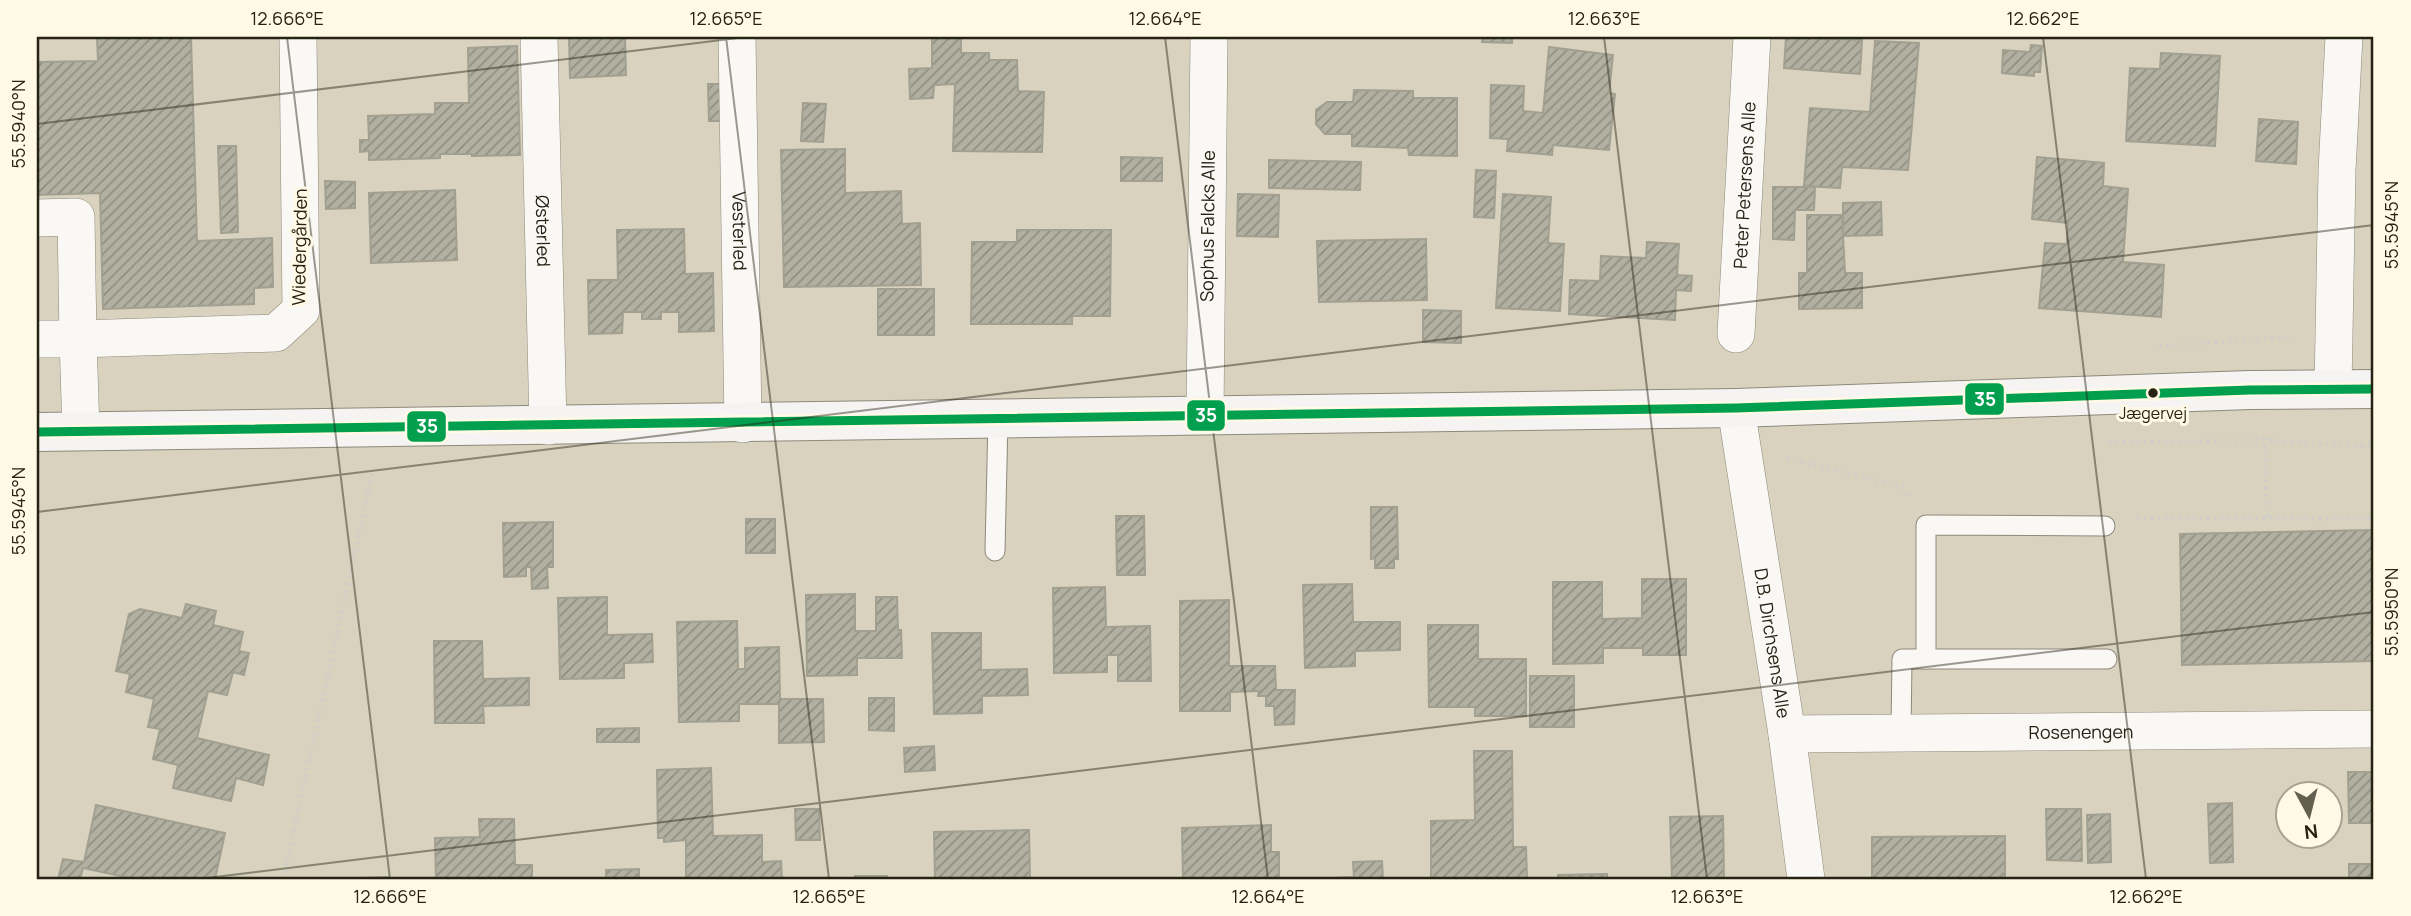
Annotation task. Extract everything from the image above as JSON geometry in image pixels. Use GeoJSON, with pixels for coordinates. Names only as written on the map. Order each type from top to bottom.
{"type":"FeatureCollection","features":[{"type":"Feature","properties":{"kind":"main road"},"geometry":{"type":"LineString","coordinates":[[37,432],[1736,408],[2264,390],[2374,389]]}},
{"type":"Feature","properties":{"kind":"street","name":"Wiedergården"},"geometry":{"type":"LineString","coordinates":[[37,339],[276,333],[301,310],[298,37]]}},
{"type":"Feature","properties":{"kind":"street","name":"Østerled"},"geometry":{"type":"LineString","coordinates":[[540,37],[548,426]]}},
{"type":"Feature","properties":{"kind":"street","name":"Vesterled"},"geometry":{"type":"LineString","coordinates":[[737,37],[743,424]]}},
{"type":"Feature","properties":{"kind":"street","name":"Sophus Falcks Alle"},"geometry":{"type":"LineString","coordinates":[[1205,415],[1209,37]]}},
{"type":"Feature","properties":{"kind":"street","name":"Peter Petersens Alle"},"geometry":{"type":"LineString","coordinates":[[1737,334],[1752,37]]}},
{"type":"Feature","properties":{"kind":"street"},"geometry":{"type":"LineString","coordinates":[[2333,389],[2337,170],[2344,37]]}},
{"type":"Feature","properties":{"kind":"street"},"geometry":{"type":"LineString","coordinates":[[37,218],[76,218],[81,431]]}},
{"type":"Feature","properties":{"kind":"street","name":"D.B. Dirchsens Alle"},"geometry":{"type":"LineString","coordinates":[[1736,408],[1787,734],[1806,879]]}},
{"type":"Feature","properties":{"kind":"street","name":"Rosenengen"},"geometry":{"type":"LineString","coordinates":[[1787,734],[2374,729]]}},
{"type":"Feature","properties":{"kind":"lane"},"geometry":{"type":"LineString","coordinates":[[995,551],[998,419]]}},
{"type":"Feature","properties":{"kind":"lane"},"geometry":{"type":"LineString","coordinates":[[1926,659],[1926,525],[2105,526]]}},
{"type":"Feature","properties":{"kind":"lane"},"geometry":{"type":"LineString","coordinates":[[1901,733],[1902,659],[2107,659]]}},
{"type":"Feature","properties":{"kind":"path"},"geometry":{"type":"LineString","coordinates":[[2264,390],[2267,518]]}},
{"type":"Feature","properties":{"kind":"path"},"geometry":{"type":"LineString","coordinates":[[283,879],[383,428]]}},
{"type":"Feature","properties":{"kind":"path"},"geometry":{"type":"LineString","coordinates":[[1742,447],[1902,487],[1926,525]]}},
{"type":"Feature","properties":{"kind":"path"},"geometry":{"type":"LineString","coordinates":[[2105,526],[2127,518],[2374,519]]}},
{"type":"Feature","properties":{"kind":"building"},"geometry":{"type":"Polygon","coordinates":[[[97,37],[191,37],[197,241],[272,238],[273,287],[254,288],[254,304],[103,309],[100,193],[37,195],[37,62],[98,61],[97,37]]]}},
{"type":"Feature","properties":{"kind":"building"},"geometry":{"type":"Polygon","coordinates":[[[569,37],[625,37],[626,75],[570,78],[569,37]]]}},
{"type":"Feature","properties":{"kind":"building"},"geometry":{"type":"Polygon","coordinates":[[[932,37],[961,37],[961,53],[989,53],[989,60],[1017,60],[1018,91],[1044,92],[1042,152],[953,151],[955,84],[934,85],[933,98],[910,99],[909,69],[932,68],[932,37]]]}},
{"type":"Feature","properties":{"kind":"building"},"geometry":{"type":"Polygon","coordinates":[[[1483,37],[1512,37],[1512,43],[1482,42],[1483,37]]]}},
{"type":"Feature","properties":{"kind":"building"},"geometry":{"type":"Polygon","coordinates":[[[1786,37],[1862,40],[1860,74],[1784,68],[1786,37]]]}},
{"type":"Feature","properties":{"kind":"building"},"geometry":{"type":"Polygon","coordinates":[[[1875,41],[1919,43],[1908,170],[1842,167],[1840,188],[1804,186],[1810,108],[1870,112],[1875,41]]]}},
{"type":"Feature","properties":{"kind":"building"},"geometry":{"type":"Polygon","coordinates":[[[2031,45],[2042,46],[2040,72],[2034,72],[2034,76],[2002,73],[2003,50],[2030,52],[2031,45]]]}},
{"type":"Feature","properties":{"kind":"building"},"geometry":{"type":"Polygon","coordinates":[[[517,46],[520,155],[440,154],[440,158],[369,160],[369,151],[360,152],[360,140],[369,140],[368,116],[435,114],[435,103],[469,103],[468,48],[517,46]]]}},
{"type":"Feature","properties":{"kind":"building"},"geometry":{"type":"Polygon","coordinates":[[[1549,47],[1613,55],[1609,93],[1615,94],[1609,150],[1553,145],[1552,155],[1507,151],[1508,139],[1490,138],[1491,85],[1524,86],[1523,111],[1543,113],[1549,47]]]}},
{"type":"Feature","properties":{"kind":"building"},"geometry":{"type":"Polygon","coordinates":[[[2161,53],[2220,56],[2215,146],[2126,141],[2130,68],[2160,69],[2161,53]]]}},
{"type":"Feature","properties":{"kind":"building"},"geometry":{"type":"Polygon","coordinates":[[[708,84],[731,84],[731,121],[709,121],[708,84]]]}},
{"type":"Feature","properties":{"kind":"building"},"geometry":{"type":"Polygon","coordinates":[[[1354,90],[1413,91],[1413,98],[1457,98],[1457,156],[1409,155],[1408,148],[1352,146],[1352,134],[1325,134],[1316,124],[1316,110],[1327,102],[1353,102],[1354,90]]]}},
{"type":"Feature","properties":{"kind":"building"},"geometry":{"type":"Polygon","coordinates":[[[803,103],[826,104],[823,142],[801,141],[803,103]]]}},
{"type":"Feature","properties":{"kind":"building"},"geometry":{"type":"Polygon","coordinates":[[[2259,119],[2298,122],[2296,164],[2256,161],[2259,119]]]}},
{"type":"Feature","properties":{"kind":"building"},"geometry":{"type":"Polygon","coordinates":[[[218,146],[236,146],[238,232],[221,233],[218,146]]]}},
{"type":"Feature","properties":{"kind":"building"},"geometry":{"type":"Polygon","coordinates":[[[845,149],[845,193],[901,191],[902,224],[920,223],[921,285],[784,287],[781,150],[845,149]]]}},
{"type":"Feature","properties":{"kind":"building"},"geometry":{"type":"Polygon","coordinates":[[[1121,157],[1162,158],[1162,181],[1121,181],[1121,157]]]}},
{"type":"Feature","properties":{"kind":"building"},"geometry":{"type":"Polygon","coordinates":[[[2037,157],[2104,163],[2103,186],[2128,189],[2123,262],[2164,265],[2161,317],[2039,308],[2045,243],[2067,244],[2068,223],[2032,219],[2037,157]]]}},
{"type":"Feature","properties":{"kind":"building"},"geometry":{"type":"Polygon","coordinates":[[[1269,160],[1361,162],[1360,190],[1269,188],[1269,160]]]}},
{"type":"Feature","properties":{"kind":"building"},"geometry":{"type":"Polygon","coordinates":[[[1476,170],[1496,171],[1494,218],[1474,217],[1476,170]]]}},
{"type":"Feature","properties":{"kind":"building"},"geometry":{"type":"Polygon","coordinates":[[[325,181],[355,182],[355,208],[326,209],[325,181]]]}},
{"type":"Feature","properties":{"kind":"building"},"geometry":{"type":"Polygon","coordinates":[[[1773,187],[1815,187],[1814,210],[1795,210],[1794,240],[1773,239],[1773,187]]]}},
{"type":"Feature","properties":{"kind":"building"},"geometry":{"type":"Polygon","coordinates":[[[455,190],[457,260],[371,263],[369,193],[455,190]]]}},
{"type":"Feature","properties":{"kind":"building"},"geometry":{"type":"Polygon","coordinates":[[[1238,194],[1279,195],[1278,237],[1237,236],[1238,194]]]}},
{"type":"Feature","properties":{"kind":"building"},"geometry":{"type":"Polygon","coordinates":[[[1503,194],[1551,197],[1548,243],[1564,244],[1560,311],[1496,308],[1503,194]]]}},
{"type":"Feature","properties":{"kind":"building"},"geometry":{"type":"Polygon","coordinates":[[[1881,202],[1882,235],[1843,236],[1843,203],[1881,202]]]}},
{"type":"Feature","properties":{"kind":"building"},"geometry":{"type":"Polygon","coordinates":[[[1807,215],[1842,215],[1845,273],[1862,273],[1862,308],[1799,309],[1799,273],[1807,273],[1807,215]]]}},
{"type":"Feature","properties":{"kind":"building"},"geometry":{"type":"Polygon","coordinates":[[[684,229],[685,274],[713,273],[714,331],[679,332],[679,312],[661,312],[661,319],[642,319],[642,312],[623,312],[622,333],[589,334],[588,280],[618,280],[617,230],[684,229]]]}},
{"type":"Feature","properties":{"kind":"building"},"geometry":{"type":"Polygon","coordinates":[[[1017,230],[1111,230],[1110,316],[1072,316],[1072,324],[971,324],[972,242],[1017,242],[1017,230]]]}},
{"type":"Feature","properties":{"kind":"building"},"geometry":{"type":"Polygon","coordinates":[[[1426,239],[1427,300],[1319,302],[1317,241],[1426,239]]]}},
{"type":"Feature","properties":{"kind":"building"},"geometry":{"type":"Polygon","coordinates":[[[1647,242],[1679,244],[1677,275],[1692,276],[1691,291],[1676,290],[1675,320],[1569,314],[1570,280],[1600,281],[1601,256],[1646,258],[1647,242]]]}},
{"type":"Feature","properties":{"kind":"building"},"geometry":{"type":"Polygon","coordinates":[[[878,289],[934,289],[934,335],[878,335],[878,289]]]}},
{"type":"Feature","properties":{"kind":"building"},"geometry":{"type":"Polygon","coordinates":[[[1423,310],[1461,311],[1461,343],[1423,342],[1423,310]]]}},
{"type":"Feature","properties":{"kind":"building"},"geometry":{"type":"Polygon","coordinates":[[[1371,507],[1397,507],[1398,559],[1394,559],[1394,568],[1375,568],[1375,558],[1371,559],[1371,507]]]}},
{"type":"Feature","properties":{"kind":"building"},"geometry":{"type":"Polygon","coordinates":[[[1116,516],[1144,516],[1145,575],[1117,575],[1116,516]]]}},
{"type":"Feature","properties":{"kind":"building"},"geometry":{"type":"Polygon","coordinates":[[[746,519],[775,519],[775,553],[746,553],[746,519]]]}},
{"type":"Feature","properties":{"kind":"building"},"geometry":{"type":"Polygon","coordinates":[[[553,522],[553,567],[547,567],[548,588],[532,589],[531,567],[526,567],[526,576],[504,577],[503,523],[553,522]]]}},
{"type":"Feature","properties":{"kind":"building"},"geometry":{"type":"Polygon","coordinates":[[[2374,530],[2374,661],[2182,665],[2180,534],[2374,530]]]}},
{"type":"Feature","properties":{"kind":"building"},"geometry":{"type":"Polygon","coordinates":[[[1642,579],[1686,579],[1686,655],[1643,655],[1643,648],[1603,648],[1603,663],[1553,664],[1553,582],[1602,582],[1602,619],[1642,618],[1642,579]]]}},
{"type":"Feature","properties":{"kind":"building"},"geometry":{"type":"Polygon","coordinates":[[[1352,584],[1353,622],[1400,622],[1400,650],[1355,651],[1355,666],[1305,668],[1303,585],[1352,584]]]}},
{"type":"Feature","properties":{"kind":"building"},"geometry":{"type":"Polygon","coordinates":[[[1105,587],[1106,627],[1150,626],[1151,681],[1118,681],[1118,655],[1107,655],[1107,672],[1054,673],[1053,588],[1105,587]]]}},
{"type":"Feature","properties":{"kind":"building"},"geometry":{"type":"Polygon","coordinates":[[[855,594],[855,631],[876,631],[876,597],[897,597],[902,658],[857,658],[857,675],[807,676],[806,595],[855,594]]]}},
{"type":"Feature","properties":{"kind":"building"},"geometry":{"type":"Polygon","coordinates":[[[607,597],[607,635],[652,634],[653,662],[624,663],[624,678],[560,679],[558,598],[607,597]]]}},
{"type":"Feature","properties":{"kind":"building"},"geometry":{"type":"Polygon","coordinates":[[[1229,600],[1229,666],[1275,666],[1276,690],[1295,690],[1294,724],[1275,725],[1274,706],[1266,706],[1266,696],[1258,696],[1259,691],[1230,692],[1230,711],[1180,711],[1180,601],[1229,600]]]}},
{"type":"Feature","properties":{"kind":"building"},"geometry":{"type":"Polygon","coordinates":[[[186,604],[216,611],[213,625],[243,632],[239,651],[249,653],[244,675],[233,672],[227,695],[208,691],[197,738],[269,755],[263,785],[236,778],[231,801],[173,788],[178,765],[153,759],[160,729],[148,727],[154,699],[126,692],[130,674],[116,671],[129,614],[140,609],[182,618],[186,604]]]}},
{"type":"Feature","properties":{"kind":"building"},"geometry":{"type":"Polygon","coordinates":[[[737,621],[738,669],[745,669],[745,648],[779,647],[780,699],[823,699],[824,742],[779,743],[779,704],[739,704],[739,721],[679,722],[677,622],[737,621]]]}},
{"type":"Feature","properties":{"kind":"building"},"geometry":{"type":"Polygon","coordinates":[[[1428,625],[1478,625],[1478,659],[1526,659],[1526,716],[1475,716],[1475,707],[1429,707],[1428,625]]]}},
{"type":"Feature","properties":{"kind":"building"},"geometry":{"type":"Polygon","coordinates":[[[932,633],[981,633],[981,670],[1027,669],[1028,695],[982,696],[982,713],[934,714],[932,633]]]}},
{"type":"Feature","properties":{"kind":"building"},"geometry":{"type":"Polygon","coordinates":[[[434,641],[482,641],[483,679],[529,678],[529,705],[483,706],[484,723],[435,723],[434,641]]]}},
{"type":"Feature","properties":{"kind":"building"},"geometry":{"type":"Polygon","coordinates":[[[1530,676],[1574,676],[1574,727],[1530,727],[1530,676]]]}},
{"type":"Feature","properties":{"kind":"building"},"geometry":{"type":"Polygon","coordinates":[[[869,698],[894,698],[894,731],[869,730],[869,698]]]}},
{"type":"Feature","properties":{"kind":"building"},"geometry":{"type":"Polygon","coordinates":[[[639,728],[639,742],[597,742],[597,729],[639,728]]]}},
{"type":"Feature","properties":{"kind":"building"},"geometry":{"type":"Polygon","coordinates":[[[934,746],[935,770],[905,772],[904,748],[934,746]]]}},
{"type":"Feature","properties":{"kind":"building"},"geometry":{"type":"Polygon","coordinates":[[[1474,751],[1512,751],[1513,847],[1526,847],[1527,879],[1431,879],[1431,821],[1475,820],[1474,751]]]}},
{"type":"Feature","properties":{"kind":"building"},"geometry":{"type":"Polygon","coordinates":[[[711,768],[713,836],[762,835],[762,862],[781,861],[782,879],[686,879],[686,840],[664,842],[664,838],[658,838],[657,770],[711,768]]]}},
{"type":"Feature","properties":{"kind":"building"},"geometry":{"type":"Polygon","coordinates":[[[2348,772],[2374,772],[2374,823],[2349,823],[2348,772]]]}},
{"type":"Feature","properties":{"kind":"building"},"geometry":{"type":"Polygon","coordinates":[[[2232,803],[2233,862],[2210,863],[2208,804],[2232,803]]]}},
{"type":"Feature","properties":{"kind":"building"},"geometry":{"type":"Polygon","coordinates":[[[96,805],[225,833],[215,879],[135,879],[83,868],[80,879],[58,879],[63,859],[84,862],[96,805]]]}},
{"type":"Feature","properties":{"kind":"building"},"geometry":{"type":"Polygon","coordinates":[[[795,809],[819,809],[820,840],[796,840],[795,809]]]}},
{"type":"Feature","properties":{"kind":"building"},"geometry":{"type":"Polygon","coordinates":[[[2046,809],[2081,809],[2082,861],[2047,860],[2046,809]]]}},
{"type":"Feature","properties":{"kind":"building"},"geometry":{"type":"Polygon","coordinates":[[[2110,814],[2111,862],[2088,863],[2087,815],[2110,814]]]}},
{"type":"Feature","properties":{"kind":"building"},"geometry":{"type":"Polygon","coordinates":[[[1723,816],[1724,879],[1672,879],[1670,817],[1723,816]]]}},
{"type":"Feature","properties":{"kind":"building"},"geometry":{"type":"Polygon","coordinates":[[[479,819],[514,819],[515,865],[532,865],[532,879],[436,879],[435,838],[480,837],[479,819]]]}},
{"type":"Feature","properties":{"kind":"building"},"geometry":{"type":"Polygon","coordinates":[[[1271,825],[1271,852],[1279,852],[1279,879],[1183,879],[1182,828],[1271,825]]]}},
{"type":"Feature","properties":{"kind":"building"},"geometry":{"type":"Polygon","coordinates":[[[1029,830],[1030,879],[935,879],[934,832],[1029,830]]]}},
{"type":"Feature","properties":{"kind":"building"},"geometry":{"type":"Polygon","coordinates":[[[2005,836],[2005,879],[1872,879],[1872,837],[2005,836]]]}},
{"type":"Feature","properties":{"kind":"building"},"geometry":{"type":"Polygon","coordinates":[[[1382,861],[1383,879],[1308,879],[1354,877],[1353,862],[1382,861]]]}},
{"type":"Feature","properties":{"kind":"building"},"geometry":{"type":"Polygon","coordinates":[[[2349,864],[2374,864],[2374,879],[2349,879],[2349,864]]]}},
{"type":"Feature","properties":{"kind":"building"},"geometry":{"type":"Polygon","coordinates":[[[639,869],[639,879],[606,879],[606,870],[639,869]]]}},
{"type":"Feature","properties":{"kind":"building"},"geometry":{"type":"Polygon","coordinates":[[[1607,874],[1607,879],[1558,879],[1558,875],[1607,874]]]}},
{"type":"Feature","properties":{"kind":"building"},"geometry":{"type":"Polygon","coordinates":[[[855,876],[887,876],[887,879],[855,879],[855,876]]]}},
{"type":"Feature","properties":{"kind":"building"},"geometry":{"type":"Polygon","coordinates":[[[359,878],[388,879],[359,879],[359,878]]]}},
{"type":"Feature","properties":{"kind":"transit line","name":"35"},"geometry":{"type":"LineString","coordinates":[[37,432],[1736,408],[2250,390],[2374,389]]}},
{"type":"Feature","properties":{"kind":"place","name":"Jægervej"},"geometry":{"type":"Point","coordinates":[2153,393]}}]}
